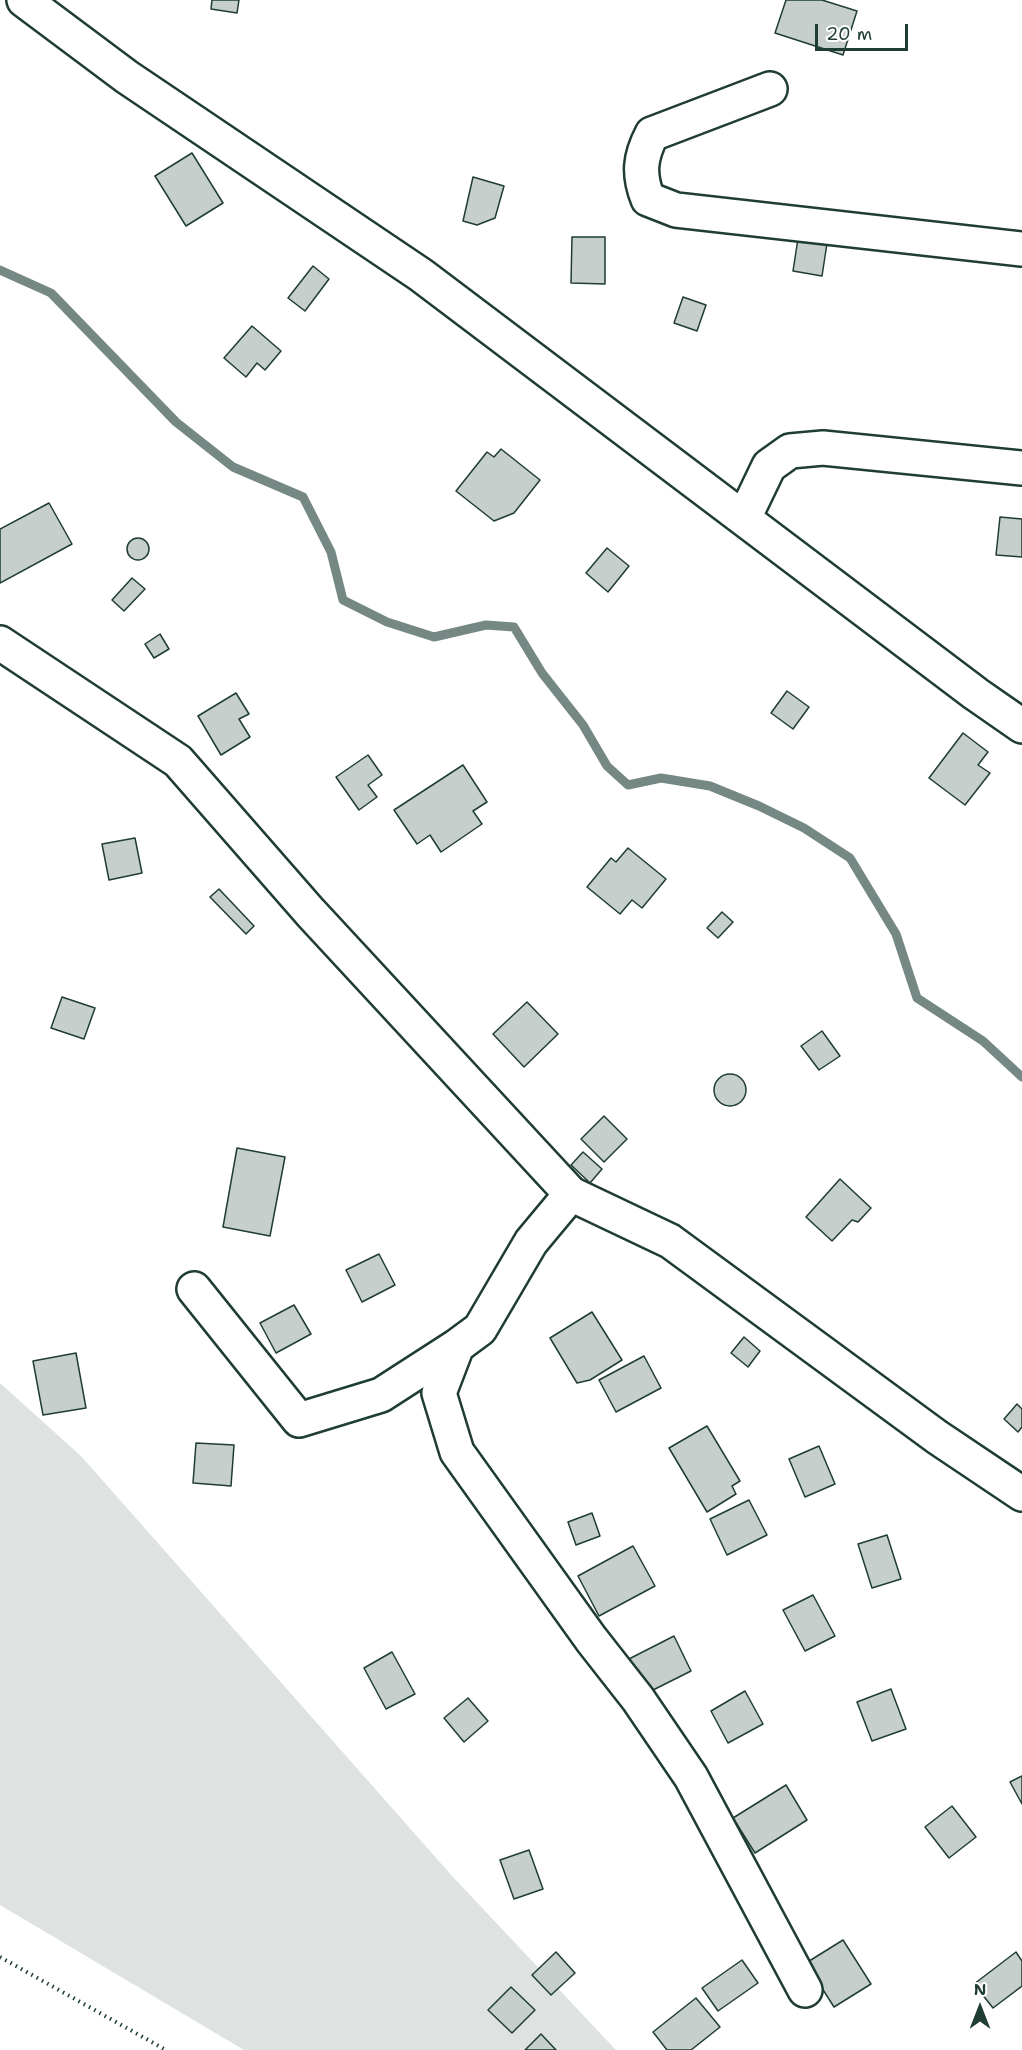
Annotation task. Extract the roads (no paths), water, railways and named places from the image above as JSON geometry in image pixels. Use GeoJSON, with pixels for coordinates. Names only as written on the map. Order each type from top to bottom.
{"type":"FeatureCollection","features":[{"type":"Feature","properties":{"kind":"street"},"geometry":{"type":"LineString","coordinates":[[24,0],[127,77],[421,275],[1022,726]]}},
{"type":"Feature","properties":{"kind":"street"},"geometry":{"type":"LineString","coordinates":[[770,89],[652,134],[642,153],[641,162],[640,179],[648,199],[676,210],[1022,249]]}},
{"type":"Feature","properties":{"kind":"street"},"geometry":{"type":"LineString","coordinates":[[744,518],[769,466],[790,451],[823,448],[1022,468]]}},
{"type":"Feature","properties":{"kind":"street"},"geometry":{"type":"LineString","coordinates":[[0,643],[178,761],[310,912],[571,1194],[670,1241],[937,1437],[1022,1494]]}},
{"type":"Feature","properties":{"kind":"street"},"geometry":{"type":"LineString","coordinates":[[194,1289],[299,1420],[381,1395],[480,1329],[531,1242],[571,1194]]}},
{"type":"Feature","properties":{"kind":"street"},"geometry":{"type":"LineString","coordinates":[[457,1346],[439,1393],[457,1452],[591,1640],[638,1699],[691,1777],[805,1990]]}},
{"type":"Feature","properties":{"kind":"waterway"},"geometry":{"type":"LineString","coordinates":[[0,270],[51,293],[176,422],[233,467],[303,497],[331,552],[343,600],[387,622],[434,637],[486,625],[514,627],[542,673],[583,725],[607,766],[628,785],[661,778],[710,786],[804,828],[850,858],[896,934],[917,998],[983,1041],[1022,1077]]}}]}
